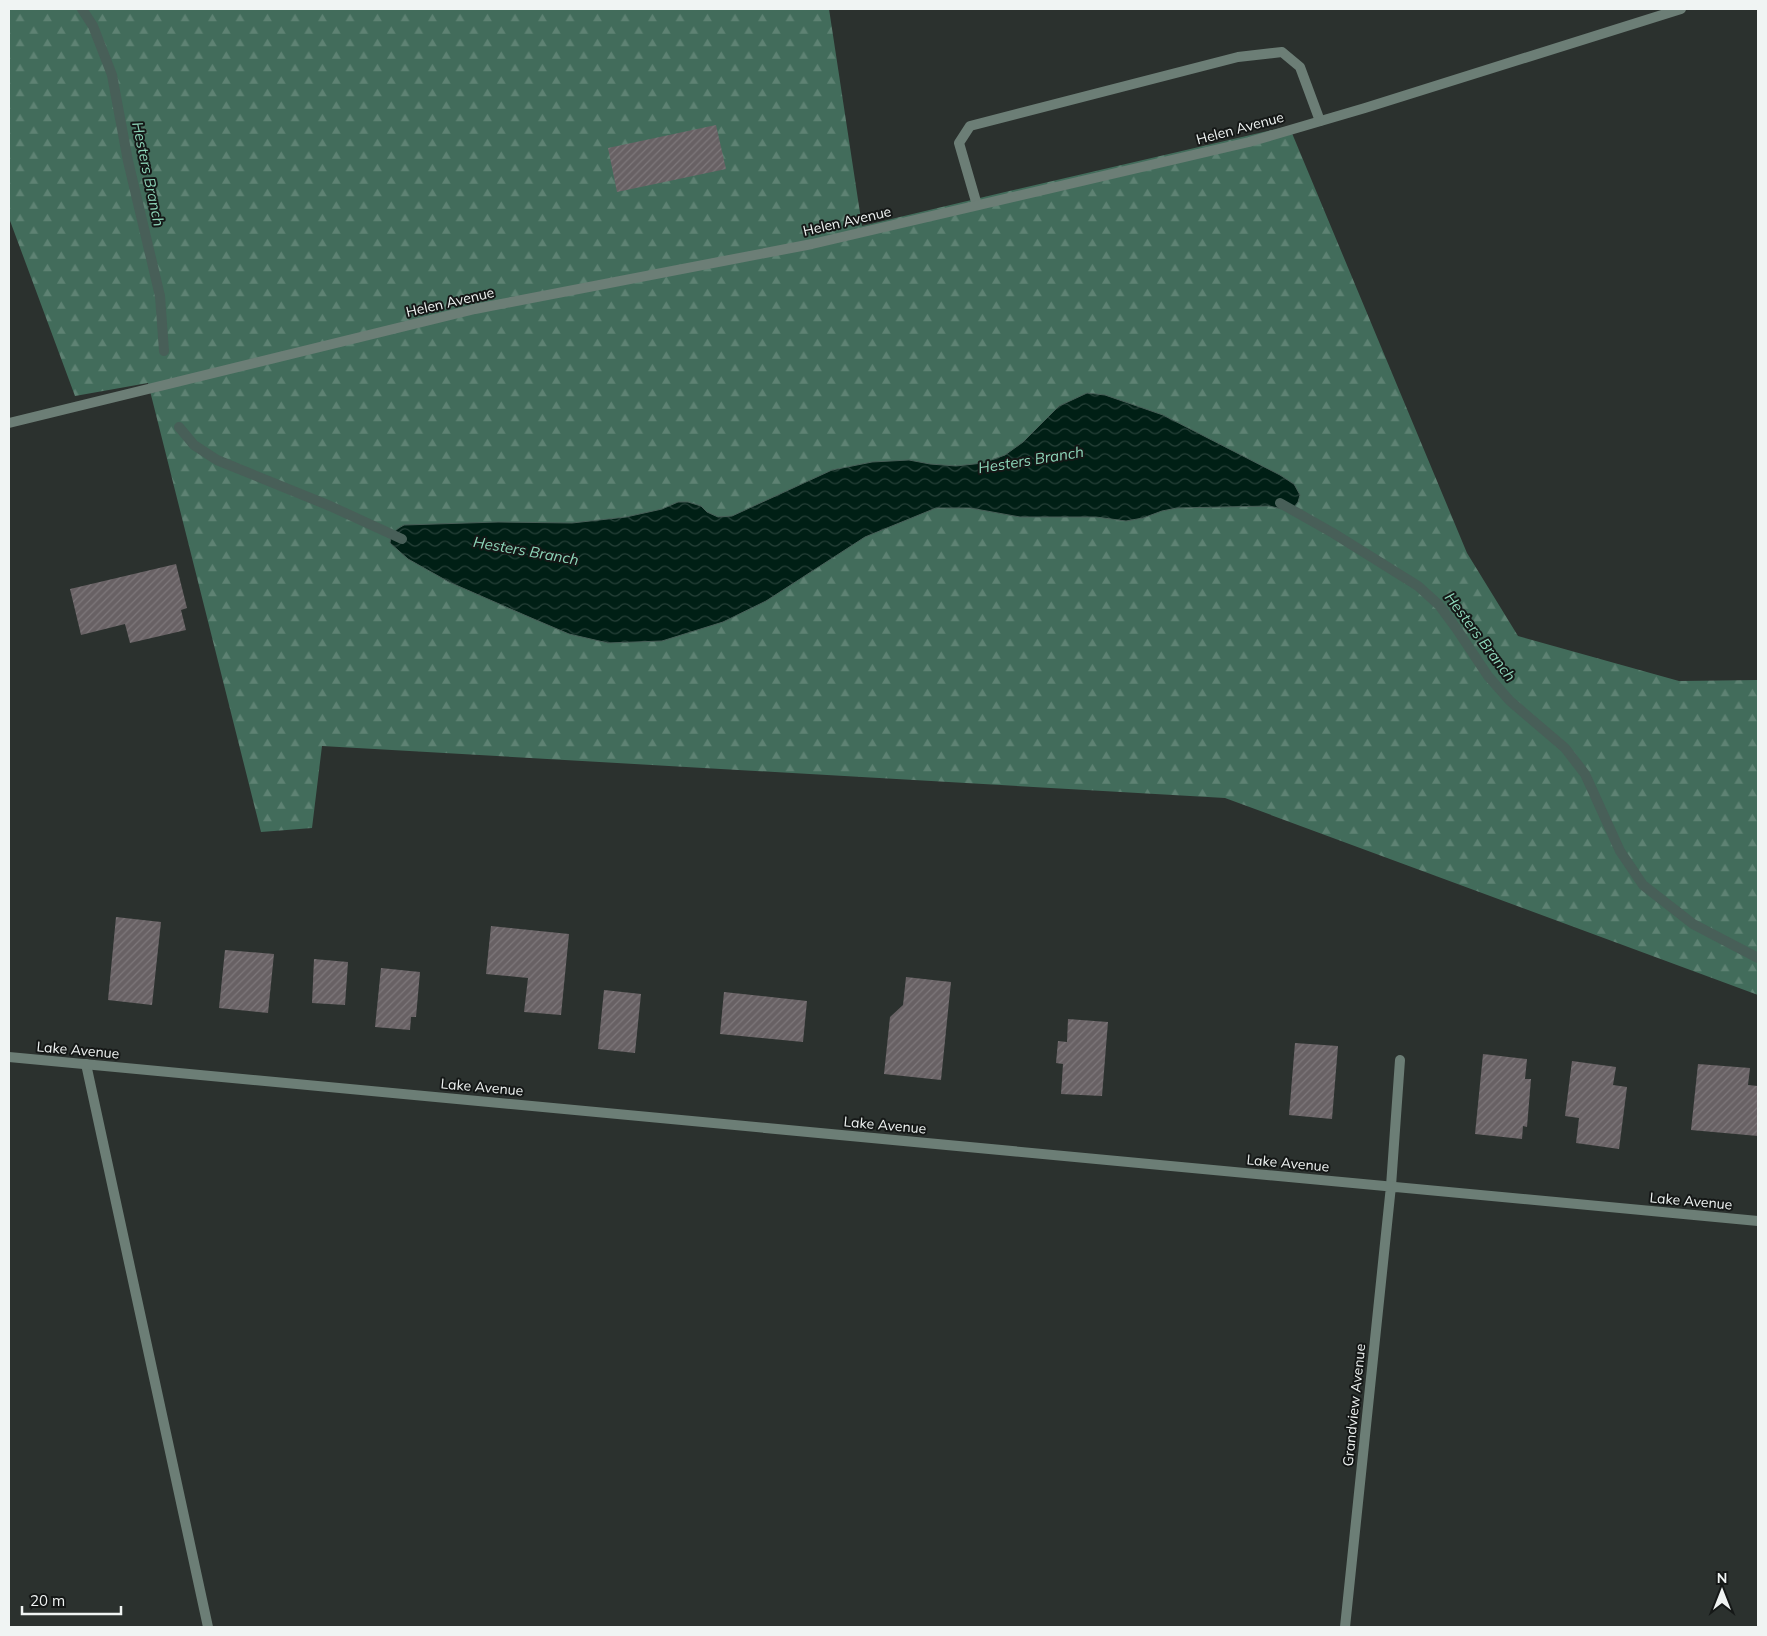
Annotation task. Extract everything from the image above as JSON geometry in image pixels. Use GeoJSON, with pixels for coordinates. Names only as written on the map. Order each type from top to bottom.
{"type":"FeatureCollection","features":[{"type":"Feature","properties":{"kind":"street","name":"Helen Avenue"},"geometry":{"type":"LineString","coordinates":[[9,423],[475,309],[812,244],[1249,142],[1681,9]]}},
{"type":"Feature","properties":{"kind":"street"},"geometry":{"type":"LineString","coordinates":[[977,205],[959,143],[970,126],[1238,57],[1282,52],[1300,67],[1320,121]]}},
{"type":"Feature","properties":{"kind":"street","name":"Lake Avenue"},"geometry":{"type":"LineString","coordinates":[[9,1057],[1758,1221]]}},
{"type":"Feature","properties":{"kind":"street","name":"Grandview Avenue"},"geometry":{"type":"LineString","coordinates":[[1345,1627],[1391,1186],[1400,1060]]}},
{"type":"Feature","properties":{"kind":"street"},"geometry":{"type":"LineString","coordinates":[[86,1064],[208,1627]]}},
{"type":"Feature","properties":{"kind":"green space"},"geometry":{"type":"Polygon","coordinates":[[[9,9],[829,9],[862,226],[1289,126],[1467,553],[1518,636],[1679,681],[1758,680],[1758,995],[1225,798],[322,746],[312,828],[261,832],[148,383],[75,396],[9,218],[9,9]]]}},
{"type":"Feature","properties":{"kind":"water"},"geometry":{"type":"Polygon","coordinates":[[[1087,393],[1105,395],[1163,415],[1280,475],[1294,484],[1300,495],[1298,502],[1291,511],[1269,506],[1177,508],[1126,521],[1096,517],[1020,517],[970,508],[936,508],[865,537],[766,601],[723,622],[662,641],[608,643],[569,634],[449,582],[408,559],[390,543],[394,532],[404,525],[498,522],[572,523],[626,517],[662,509],[678,502],[688,502],[701,506],[707,512],[718,517],[732,516],[832,470],[872,462],[909,460],[956,466],[983,463],[1005,455],[1023,442],[1059,406],[1087,393]]]}},
{"type":"Feature","properties":{"kind":"building"},"geometry":{"type":"Polygon","coordinates":[[[716,125],[726,169],[617,192],[608,148],[716,125]]]}},
{"type":"Feature","properties":{"kind":"building"},"geometry":{"type":"Polygon","coordinates":[[[176,564],[187,608],[181,610],[186,630],[130,643],[125,624],[81,635],[70,589],[176,564]]]}},
{"type":"Feature","properties":{"kind":"building"},"geometry":{"type":"Polygon","coordinates":[[[116,917],[161,922],[152,1005],[108,1000],[116,917]]]}},
{"type":"Feature","properties":{"kind":"building"},"geometry":{"type":"Polygon","coordinates":[[[491,926],[569,934],[561,1015],[524,1012],[528,978],[486,974],[491,926]]]}},
{"type":"Feature","properties":{"kind":"building"},"geometry":{"type":"Polygon","coordinates":[[[225,950],[274,954],[268,1013],[219,1008],[225,950]]]}},
{"type":"Feature","properties":{"kind":"building"},"geometry":{"type":"Polygon","coordinates":[[[314,959],[348,962],[345,1005],[312,1003],[314,959]]]}},
{"type":"Feature","properties":{"kind":"building"},"geometry":{"type":"Polygon","coordinates":[[[381,968],[420,972],[416,1017],[411,1017],[410,1030],[375,1027],[381,968]]]}},
{"type":"Feature","properties":{"kind":"building"},"geometry":{"type":"Polygon","coordinates":[[[906,977],[951,982],[941,1080],[884,1074],[890,1017],[903,1005],[906,977]]]}},
{"type":"Feature","properties":{"kind":"building"},"geometry":{"type":"Polygon","coordinates":[[[604,990],[641,994],[635,1053],[598,1049],[604,990]]]}},
{"type":"Feature","properties":{"kind":"building"},"geometry":{"type":"Polygon","coordinates":[[[724,992],[807,1001],[803,1042],[720,1034],[724,992]]]}},
{"type":"Feature","properties":{"kind":"building"},"geometry":{"type":"Polygon","coordinates":[[[1068,1019],[1108,1022],[1102,1096],[1061,1094],[1063,1064],[1056,1063],[1058,1041],[1067,1042],[1068,1019]]]}},
{"type":"Feature","properties":{"kind":"building"},"geometry":{"type":"Polygon","coordinates":[[[1295,1043],[1338,1046],[1332,1119],[1289,1115],[1295,1043]]]}},
{"type":"Feature","properties":{"kind":"building"},"geometry":{"type":"Polygon","coordinates":[[[1483,1054],[1527,1059],[1525,1079],[1531,1079],[1527,1127],[1523,1126],[1522,1139],[1475,1134],[1483,1054]]]}},
{"type":"Feature","properties":{"kind":"building"},"geometry":{"type":"Polygon","coordinates":[[[1572,1061],[1616,1067],[1613,1085],[1627,1087],[1619,1149],[1576,1143],[1579,1118],[1565,1116],[1572,1061]]]}},
{"type":"Feature","properties":{"kind":"building"},"geometry":{"type":"Polygon","coordinates":[[[1698,1064],[1750,1068],[1748,1085],[1758,1086],[1758,1136],[1691,1130],[1698,1064]]]}},
{"type":"Feature","properties":{"kind":"waterway","name":"Hesters Branch"},"geometry":{"type":"LineString","coordinates":[[82,9],[93,26],[112,75],[128,161],[160,296],[164,351]]}},
{"type":"Feature","properties":{"kind":"waterway","name":"Hesters Branch"},"geometry":{"type":"LineString","coordinates":[[179,427],[194,445],[217,460],[330,506],[402,539]]}},
{"type":"Feature","properties":{"kind":"waterway","name":"Hesters Branch"},"geometry":{"type":"LineString","coordinates":[[1280,503],[1333,533],[1418,586],[1439,605],[1488,676],[1510,701],[1565,748],[1585,774],[1620,851],[1643,885],[1693,924],[1758,958]]}}]}
